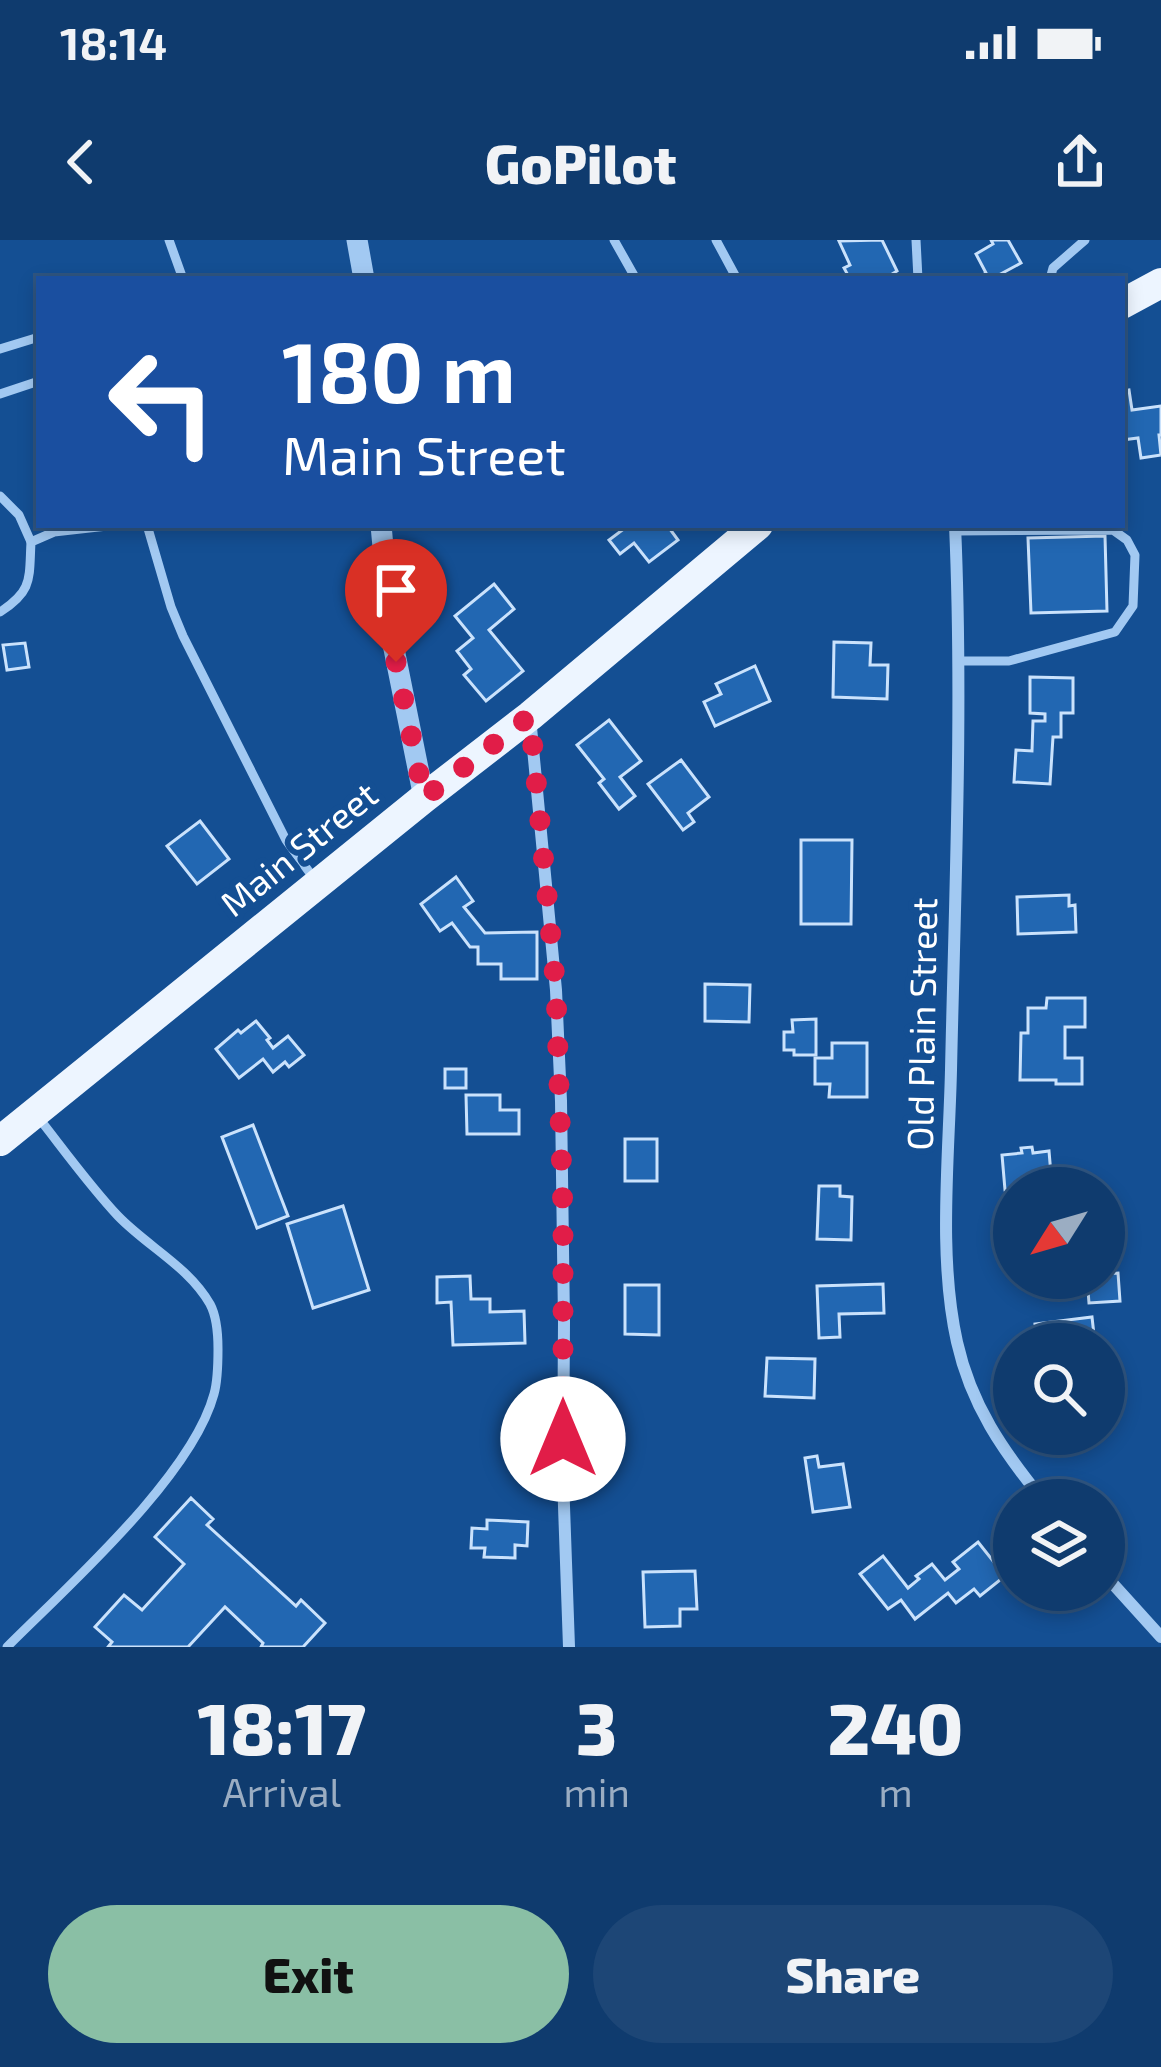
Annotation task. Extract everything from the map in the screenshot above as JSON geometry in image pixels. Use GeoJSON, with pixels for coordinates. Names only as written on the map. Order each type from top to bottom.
{"type":"FeatureCollection","features":[{"type":"Feature","properties":{"kind":"main road"},"geometry":{"type":"LineString","coordinates":[[1125,302],[1161,283]]}},
{"type":"Feature","properties":{"kind":"main road","name":"Main Street"},"geometry":{"type":"LineString","coordinates":[[0,1141],[530,716],[754,528]]}},
{"type":"Feature","properties":{"kind":"street"},"geometry":{"type":"LineString","coordinates":[[357,240],[363,276]]}},
{"type":"Feature","properties":{"kind":"street"},"geometry":{"type":"LineString","coordinates":[[381,528],[391,634],[424,798]]}},
{"type":"Feature","properties":{"kind":"street","name":"Old Plain Street"},"geometry":{"type":"LineString","coordinates":[[956,528],[959,661],[948,1200],[952,1310],[964,1371],[981,1413],[1026,1479]]}},
{"type":"Feature","properties":{"kind":"street"},"geometry":{"type":"LineString","coordinates":[[530,716],[560,1078],[563,1537],[569,1647]]}},
{"type":"Feature","properties":{"kind":"street"},"geometry":{"type":"LineString","coordinates":[[1125,1597],[1161,1637]]}},
{"type":"Feature","properties":{"kind":"lane"},"geometry":{"type":"LineString","coordinates":[[169,240],[182,276]]}},
{"type":"Feature","properties":{"kind":"lane"},"geometry":{"type":"LineString","coordinates":[[614,240],[634,276]]}},
{"type":"Feature","properties":{"kind":"lane"},"geometry":{"type":"LineString","coordinates":[[716,240],[733,276]]}},
{"type":"Feature","properties":{"kind":"lane"},"geometry":{"type":"LineString","coordinates":[[916,240],[918,276]]}},
{"type":"Feature","properties":{"kind":"lane"},"geometry":{"type":"LineString","coordinates":[[1051,276],[1053,268],[1085,240]]}},
{"type":"Feature","properties":{"kind":"lane"},"geometry":{"type":"LineString","coordinates":[[0,350],[36,338]]}},
{"type":"Feature","properties":{"kind":"lane"},"geometry":{"type":"LineString","coordinates":[[0,394],[36,381]]}},
{"type":"Feature","properties":{"kind":"lane"},"geometry":{"type":"LineString","coordinates":[[0,496],[19,515],[32,542],[22,598],[0,612]]}},
{"type":"Feature","properties":{"kind":"lane"},"geometry":{"type":"LineString","coordinates":[[32,542],[54,532],[89,528]]}},
{"type":"Feature","properties":{"kind":"lane"},"geometry":{"type":"LineString","coordinates":[[149,528],[183,636],[286,840],[318,884]]}},
{"type":"Feature","properties":{"kind":"lane"},"geometry":{"type":"LineString","coordinates":[[956,528],[1113,530],[1135,556],[1133,606],[1115,632],[1009,661],[959,661]]}},
{"type":"Feature","properties":{"kind":"lane"},"geometry":{"type":"LineString","coordinates":[[8,1647],[160,1486],[201,1426],[214,1394],[218,1366],[212,1308],[189,1276],[121,1219],[34,1113]]}},
{"type":"Feature","properties":{"kind":"building"},"geometry":{"type":"Polygon","coordinates":[[[882,240],[897,271],[889,276],[848,276],[844,268],[850,265],[839,241],[882,240]]]}},
{"type":"Feature","properties":{"kind":"building"},"geometry":{"type":"Polygon","coordinates":[[[991,240],[1008,240],[1021,263],[997,276],[980,276],[986,273],[976,254],[993,244],[991,240]]]}},
{"type":"Feature","properties":{"kind":"building"},"geometry":{"type":"Polygon","coordinates":[[[1129,390],[1132,410],[1161,406],[1161,455],[1141,458],[1138,438],[1125,440],[1125,391],[1129,390]]]}},
{"type":"Feature","properties":{"kind":"building"},"geometry":{"type":"Polygon","coordinates":[[[625,528],[669,528],[678,540],[649,562],[634,543],[620,554],[609,540],[625,528]]]}},
{"type":"Feature","properties":{"kind":"building"},"geometry":{"type":"Polygon","coordinates":[[[1105,536],[1107,611],[1031,613],[1028,538],[1105,536]]]}},
{"type":"Feature","properties":{"kind":"building"},"geometry":{"type":"Polygon","coordinates":[[[494,584],[514,609],[489,630],[523,671],[486,701],[464,675],[471,669],[457,651],[473,638],[455,616],[494,584]]]}},
{"type":"Feature","properties":{"kind":"building"},"geometry":{"type":"Polygon","coordinates":[[[834,642],[871,643],[870,665],[888,665],[887,699],[833,697],[834,642]]]}},
{"type":"Feature","properties":{"kind":"building"},"geometry":{"type":"Polygon","coordinates":[[[25,643],[29,667],[7,670],[3,645],[25,643]]]}},
{"type":"Feature","properties":{"kind":"building"},"geometry":{"type":"Polygon","coordinates":[[[755,666],[770,701],[715,726],[704,702],[721,694],[716,684],[755,666]]]}},
{"type":"Feature","properties":{"kind":"building"},"geometry":{"type":"Polygon","coordinates":[[[1030,677],[1073,678],[1073,713],[1061,713],[1061,737],[1053,737],[1050,784],[1014,782],[1016,750],[1032,751],[1033,721],[1045,721],[1045,714],[1030,713],[1030,677]]]}},
{"type":"Feature","properties":{"kind":"building"},"geometry":{"type":"Polygon","coordinates":[[[609,720],[641,761],[620,777],[635,796],[619,809],[599,783],[604,779],[577,745],[609,720]]]}},
{"type":"Feature","properties":{"kind":"building"},"geometry":{"type":"Polygon","coordinates":[[[681,760],[709,797],[688,813],[694,822],[683,830],[648,784],[681,760]]]}},
{"type":"Feature","properties":{"kind":"building"},"geometry":{"type":"Polygon","coordinates":[[[200,821],[229,859],[197,884],[167,846],[200,821]]]}},
{"type":"Feature","properties":{"kind":"building"},"geometry":{"type":"Polygon","coordinates":[[[801,840],[852,840],[851,924],[801,924],[801,840]]]}},
{"type":"Feature","properties":{"kind":"building"},"geometry":{"type":"Polygon","coordinates":[[[456,877],[473,901],[464,907],[485,933],[537,932],[537,979],[501,979],[501,964],[478,964],[478,947],[470,947],[452,923],[440,931],[421,904],[456,877]]]}},
{"type":"Feature","properties":{"kind":"building"},"geometry":{"type":"Polygon","coordinates":[[[1069,895],[1069,906],[1075,905],[1076,932],[1018,934],[1017,897],[1069,895]]]}},
{"type":"Feature","properties":{"kind":"building"},"geometry":{"type":"Polygon","coordinates":[[[705,984],[750,985],[749,1022],[705,1021],[705,984]]]}},
{"type":"Feature","properties":{"kind":"building"},"geometry":{"type":"Polygon","coordinates":[[[1047,998],[1085,998],[1085,1027],[1065,1027],[1065,1058],[1082,1058],[1082,1084],[1020,1080],[1021,1033],[1028,1033],[1028,1008],[1046,1008],[1047,998]]]}},
{"type":"Feature","properties":{"kind":"building"},"geometry":{"type":"Polygon","coordinates":[[[816,1019],[816,1055],[784,1050],[784,1032],[793,1032],[792,1020],[816,1019]]]}},
{"type":"Feature","properties":{"kind":"building"},"geometry":{"type":"Polygon","coordinates":[[[256,1021],[273,1048],[288,1036],[304,1055],[273,1072],[263,1059],[239,1078],[216,1049],[256,1021]]]}},
{"type":"Feature","properties":{"kind":"building"},"geometry":{"type":"Polygon","coordinates":[[[832,1043],[867,1043],[867,1097],[829,1097],[830,1084],[815,1084],[815,1058],[832,1058],[832,1043]]]}},
{"type":"Feature","properties":{"kind":"building"},"geometry":{"type":"Polygon","coordinates":[[[445,1069],[466,1069],[466,1088],[445,1088],[445,1069]]]}},
{"type":"Feature","properties":{"kind":"building"},"geometry":{"type":"Polygon","coordinates":[[[466,1095],[500,1095],[500,1110],[519,1110],[519,1134],[467,1134],[466,1095]]]}},
{"type":"Feature","properties":{"kind":"building"},"geometry":{"type":"Polygon","coordinates":[[[253,1125],[288,1216],[257,1228],[222,1137],[253,1125]]]}},
{"type":"Feature","properties":{"kind":"building"},"geometry":{"type":"Polygon","coordinates":[[[625,1139],[657,1139],[657,1181],[625,1181],[625,1139]]]}},
{"type":"Feature","properties":{"kind":"building"},"geometry":{"type":"Polygon","coordinates":[[[1032,1147],[1033,1153],[1049,1151],[1050,1167],[1003,1167],[1002,1155],[1022,1153],[1021,1148],[1032,1147]]]}},
{"type":"Feature","properties":{"kind":"building"},"geometry":{"type":"Polygon","coordinates":[[[819,1186],[840,1186],[840,1196],[852,1197],[851,1240],[817,1239],[819,1186]]]}},
{"type":"Feature","properties":{"kind":"building"},"geometry":{"type":"Polygon","coordinates":[[[343,1206],[369,1290],[313,1308],[287,1224],[343,1206]]]}},
{"type":"Feature","properties":{"kind":"building"},"geometry":{"type":"Polygon","coordinates":[[[470,1276],[471,1299],[490,1299],[490,1312],[524,1311],[525,1343],[453,1345],[451,1302],[437,1303],[437,1277],[470,1276]]]}},
{"type":"Feature","properties":{"kind":"building"},"geometry":{"type":"Polygon","coordinates":[[[883,1284],[884,1313],[839,1314],[840,1337],[819,1338],[817,1286],[883,1284]]]}},
{"type":"Feature","properties":{"kind":"building"},"geometry":{"type":"Polygon","coordinates":[[[625,1285],[659,1285],[659,1335],[625,1334],[625,1285]]]}},
{"type":"Feature","properties":{"kind":"building"},"geometry":{"type":"Polygon","coordinates":[[[1089,1299],[1120,1299],[1120,1301],[1089,1303],[1089,1299]]]}},
{"type":"Feature","properties":{"kind":"building"},"geometry":{"type":"Polygon","coordinates":[[[1092,1317],[1093,1323],[1043,1323],[1092,1317]]]}},
{"type":"Feature","properties":{"kind":"building"},"geometry":{"type":"Polygon","coordinates":[[[767,1358],[815,1359],[814,1398],[765,1396],[767,1358]]]}},
{"type":"Feature","properties":{"kind":"building"},"geometry":{"type":"Polygon","coordinates":[[[817,1456],[819,1467],[843,1464],[850,1507],[813,1512],[805,1458],[817,1456]]]}},
{"type":"Feature","properties":{"kind":"building"},"geometry":{"type":"Polygon","coordinates":[[[191,1498],[213,1519],[207,1525],[296,1606],[301,1600],[325,1623],[303,1647],[261,1647],[263,1643],[225,1607],[188,1647],[108,1647],[112,1642],[95,1627],[124,1595],[142,1610],[184,1564],[155,1537],[191,1498]]]}},
{"type":"Feature","properties":{"kind":"building"},"geometry":{"type":"Polygon","coordinates":[[[487,1520],[528,1522],[527,1546],[515,1545],[515,1558],[484,1557],[485,1548],[471,1548],[472,1528],[487,1529],[487,1520]]]}},
{"type":"Feature","properties":{"kind":"building"},"geometry":{"type":"Polygon","coordinates":[[[978,1542],[993,1561],[993,1586],[980,1596],[974,1589],[956,1603],[948,1593],[915,1619],[901,1600],[888,1609],[860,1574],[883,1556],[908,1588],[932,1564],[945,1580],[959,1569],[953,1562],[978,1542]]]}},
{"type":"Feature","properties":{"kind":"building"},"geometry":{"type":"Polygon","coordinates":[[[695,1571],[697,1609],[680,1609],[680,1626],[645,1627],[643,1572],[695,1571]]]}},
{"type":"Feature","properties":{"kind":"route"},"geometry":{"type":"LineString","coordinates":[[396,662],[424,798],[530,716],[556,990],[563,1439]]}}]}
